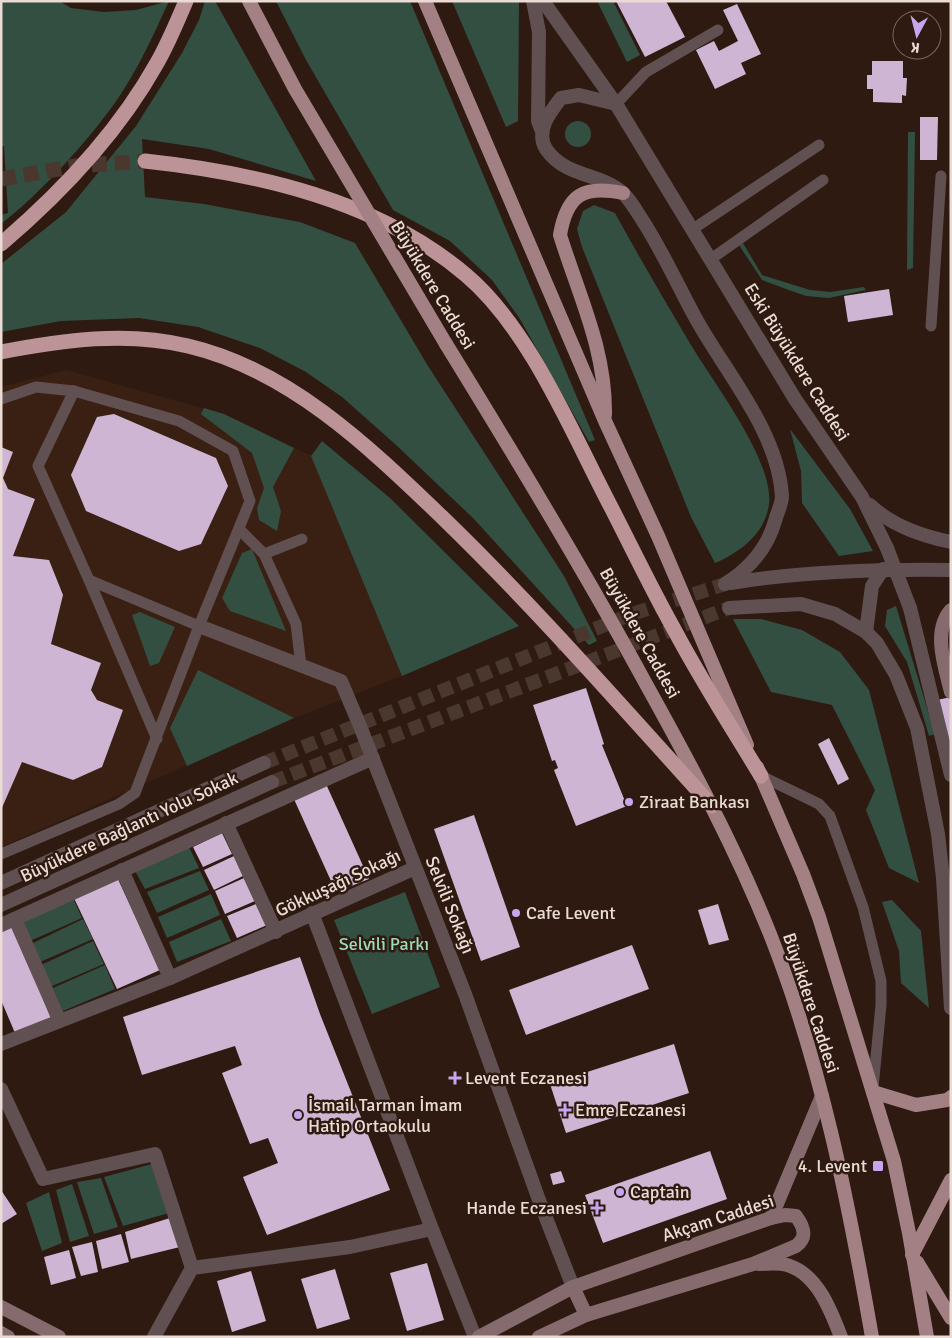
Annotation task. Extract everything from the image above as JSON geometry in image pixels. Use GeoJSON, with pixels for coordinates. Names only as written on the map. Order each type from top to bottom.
{"type":"FeatureCollection","features":[{"type":"Feature","properties":{"kind":"highway"},"geometry":{"type":"LineString","coordinates":[[1,244],[59,193],[98,148],[157,63],[186,1]]}},
{"type":"Feature","properties":{"kind":"highway"},"geometry":{"type":"LineString","coordinates":[[145,161],[235,174],[349,208],[407,233],[466,274],[484,292],[523,341],[675,632],[761,776]]}},
{"type":"Feature","properties":{"kind":"highway"},"geometry":{"type":"LineString","coordinates":[[1,352],[76,340],[118,338],[158,341],[189,346],[225,358],[265,376],[300,395],[391,469],[462,537],[530,605],[712,806]]}},
{"type":"Feature","properties":{"kind":"main road","name":"Büyükdere Caddesi"},"geometry":{"type":"LineString","coordinates":[[249,1],[294,88],[597,594],[712,806],[770,936],[796,1010],[822,1096],[843,1181],[872,1337]]}},
{"type":"Feature","properties":{"kind":"main road","name":"Büyükdere Caddesi"},"geometry":{"type":"LineString","coordinates":[[425,1],[605,421],[661,545],[803,874],[819,918],[898,1176],[927,1337]]}},
{"type":"Feature","properties":{"kind":"main road"},"geometry":{"type":"LineString","coordinates":[[605,421],[605,386],[597,346],[560,235],[563,216],[576,197],[588,191],[603,189],[623,194]]}},
{"type":"Feature","properties":{"kind":"main road"},"geometry":{"type":"LineString","coordinates":[[951,610],[944,619],[942,653],[951,692]]}},
{"type":"Feature","properties":{"kind":"main road"},"geometry":{"type":"LineString","coordinates":[[872,1092],[916,1105],[947,1100],[951,1096]]}},
{"type":"Feature","properties":{"kind":"main road"},"geometry":{"type":"LineString","coordinates":[[771,1218],[822,1096]]}},
{"type":"Feature","properties":{"kind":"main road"},"geometry":{"type":"LineString","coordinates":[[951,1180],[912,1255],[951,1318]]}},
{"type":"Feature","properties":{"kind":"main road","name":"Akçam Caddesi"},"geometry":{"type":"LineString","coordinates":[[477,1337],[573,1286],[771,1218],[785,1215],[796,1216],[805,1232],[802,1242],[796,1246],[753,1264],[586,1315],[539,1337]]}},
{"type":"Feature","properties":{"kind":"main road"},"geometry":{"type":"LineString","coordinates":[[753,1264],[790,1266],[804,1273],[824,1298],[841,1337]]}},
{"type":"Feature","properties":{"kind":"main road"},"geometry":{"type":"LineString","coordinates":[[573,1286],[586,1315]]}},
{"type":"Feature","properties":{"kind":"main road"},"geometry":{"type":"LineString","coordinates":[[1,1307],[59,1337]]}},
{"type":"Feature","properties":{"kind":"main road"},"geometry":{"type":"LineString","coordinates":[[1,1333],[8,1337]]}},
{"type":"Feature","properties":{"kind":"street"},"geometry":{"type":"LineString","coordinates":[[532,1],[539,32],[538,121],[545,148],[560,164],[574,172],[601,180],[623,194],[656,240],[695,318],[749,404],[776,459],[782,498],[771,536],[746,571],[725,584],[785,574],[883,570],[951,570]]}},
{"type":"Feature","properties":{"kind":"street","name":"Eski Büyükdere Caddesi"},"geometry":{"type":"LineString","coordinates":[[543,1],[616,104],[712,259],[795,399],[862,497],[887,548],[910,608],[951,775]]}},
{"type":"Feature","properties":{"kind":"street"},"geometry":{"type":"LineString","coordinates":[[542,133],[547,115],[561,98],[579,96],[616,104]]}},
{"type":"Feature","properties":{"kind":"street"},"geometry":{"type":"LineString","coordinates":[[862,497],[882,516],[912,531],[951,542]]}},
{"type":"Feature","properties":{"kind":"street"},"geometry":{"type":"LineString","coordinates":[[866,632],[872,586],[883,570]]}},
{"type":"Feature","properties":{"kind":"street"},"geometry":{"type":"LineString","coordinates":[[729,608],[801,604],[835,614],[866,632],[877,643],[896,675],[917,728],[938,834],[943,878],[951,1008]]}},
{"type":"Feature","properties":{"kind":"street","name":"Selvili Sokağı"},"geometry":{"type":"LineString","coordinates":[[199,626],[341,681],[466,994],[539,1200],[573,1286]]}},
{"type":"Feature","properties":{"kind":"street"},"geometry":{"type":"LineString","coordinates":[[1,925],[373,758]]}},
{"type":"Feature","properties":{"kind":"street"},"geometry":{"type":"LineString","coordinates":[[1,883],[264,763]]}},
{"type":"Feature","properties":{"kind":"street","name":"Büyükdere Bağlantı Yolu Sokak"},"geometry":{"type":"LineString","coordinates":[[1,905],[272,782]]}},
{"type":"Feature","properties":{"kind":"street","name":"Gökkuşağı Sokağı"},"geometry":{"type":"LineString","coordinates":[[226,823],[276,932]]}},
{"type":"Feature","properties":{"kind":"street","name":"Gökkuşağı Sokağı"},"geometry":{"type":"LineString","coordinates":[[1,1044],[170,978],[416,868]]}},
{"type":"Feature","properties":{"kind":"street"},"geometry":{"type":"LineString","coordinates":[[122,870],[170,978]]}},
{"type":"Feature","properties":{"kind":"street"},"geometry":{"type":"LineString","coordinates":[[312,913],[432,1229],[477,1337]]}},
{"type":"Feature","properties":{"kind":"street"},"geometry":{"type":"LineString","coordinates":[[15,919],[59,1020]]}},
{"type":"Feature","properties":{"kind":"street"},"geometry":{"type":"LineString","coordinates":[[1,1089],[43,1178],[155,1154],[192,1268],[154,1337]]}},
{"type":"Feature","properties":{"kind":"street"},"geometry":{"type":"LineString","coordinates":[[192,1268],[350,1246],[432,1229]]}},
{"type":"Feature","properties":{"kind":"lane"},"geometry":{"type":"LineString","coordinates":[[616,104],[646,72],[718,30]]}},
{"type":"Feature","properties":{"kind":"lane"},"geometry":{"type":"LineString","coordinates":[[693,229],[819,145]]}},
{"type":"Feature","properties":{"kind":"lane"},"geometry":{"type":"LineString","coordinates":[[931,326],[942,176]]}},
{"type":"Feature","properties":{"kind":"lane"},"geometry":{"type":"LineString","coordinates":[[712,259],[823,180]]}},
{"type":"Feature","properties":{"kind":"lane"},"geometry":{"type":"LineString","coordinates":[[1,399],[36,387],[74,391],[179,421],[233,451],[250,501],[199,626],[135,793],[119,804],[1,854]]}},
{"type":"Feature","properties":{"kind":"lane"},"geometry":{"type":"LineString","coordinates":[[74,391],[38,466],[156,739]]}},
{"type":"Feature","properties":{"kind":"lane"},"geometry":{"type":"LineString","coordinates":[[239,529],[264,554],[296,624],[301,666]]}},
{"type":"Feature","properties":{"kind":"lane"},"geometry":{"type":"LineString","coordinates":[[264,554],[302,539]]}},
{"type":"Feature","properties":{"kind":"lane"},"geometry":{"type":"LineString","coordinates":[[88,580],[199,626]]}},
{"type":"Feature","properties":{"kind":"lane"},"geometry":{"type":"LineString","coordinates":[[761,776],[818,804],[830,816],[853,879],[874,947],[881,981],[881,1006],[872,1092]]}},
{"type":"Feature","properties":{"kind":"shaded area"},"geometry":{"type":"Polygon","coordinates":[[[66,370],[224,414],[311,456],[402,676],[294,718],[1,847],[1,387],[66,370]]]}},
{"type":"Feature","properties":{"kind":"green space"},"geometry":{"type":"Polygon","coordinates":[[[1,1],[59,1],[71,8],[104,12],[136,10],[169,1],[140,62],[107,113],[80,147],[48,181],[1,224],[1,215],[8,213],[4,146],[1,146],[1,1]]]}},
{"type":"Feature","properties":{"kind":"green space"},"geometry":{"type":"Polygon","coordinates":[[[205,1],[215,1],[316,181],[209,149],[142,139],[145,197],[204,204],[300,222],[355,243],[428,366],[564,576],[597,641],[589,645],[473,518],[342,397],[306,372],[260,348],[198,327],[139,318],[61,321],[1,332],[1,264],[66,212],[136,126],[182,53],[199,20],[205,1]]]}},
{"type":"Feature","properties":{"kind":"green space"},"geometry":{"type":"Polygon","coordinates":[[[276,1],[410,1],[595,440],[589,442],[520,319],[492,280],[450,241],[393,210],[306,60],[276,1]]]}},
{"type":"Feature","properties":{"kind":"green space"},"geometry":{"type":"Polygon","coordinates":[[[452,1],[519,1],[518,121],[506,127],[452,1]]]}},
{"type":"Feature","properties":{"kind":"green space"},"geometry":{"type":"Polygon","coordinates":[[[597,1],[613,1],[640,55],[627,62],[597,1]]]}},
{"type":"Feature","properties":{"kind":"green space"},"geometry":{"type":"Polygon","coordinates":[[[578,121],[587,125],[591,134],[587,143],[578,147],[569,143],[565,134],[569,125],[578,121]]]}},
{"type":"Feature","properties":{"kind":"green space"},"geometry":{"type":"Polygon","coordinates":[[[908,132],[915,132],[913,268],[907,270],[908,132]]]}},
{"type":"Feature","properties":{"kind":"green space"},"geometry":{"type":"Polygon","coordinates":[[[594,205],[615,213],[691,345],[740,422],[762,466],[768,486],[769,504],[767,515],[750,541],[715,563],[691,517],[582,247],[577,229],[583,211],[594,205]]]}},
{"type":"Feature","properties":{"kind":"green space"},"geometry":{"type":"Polygon","coordinates":[[[743,243],[762,275],[810,290],[830,292],[864,287],[866,290],[829,298],[806,296],[762,280],[739,245],[743,243]]]}},
{"type":"Feature","properties":{"kind":"green space"},"geometry":{"type":"Polygon","coordinates":[[[204,408],[224,414],[294,448],[273,487],[281,511],[277,531],[259,520],[257,508],[264,488],[252,453],[201,414],[204,408]]]}},
{"type":"Feature","properties":{"kind":"green space"},"geometry":{"type":"Polygon","coordinates":[[[790,429],[850,509],[873,551],[839,556],[802,503],[801,471],[790,429]]]}},
{"type":"Feature","properties":{"kind":"green space"},"geometry":{"type":"Polygon","coordinates":[[[322,441],[390,498],[519,626],[402,676],[311,456],[322,441]]]}},
{"type":"Feature","properties":{"kind":"green space"},"geometry":{"type":"Polygon","coordinates":[[[252,549],[286,631],[230,611],[222,598],[242,553],[252,549]]]}},
{"type":"Feature","properties":{"kind":"green space"},"geometry":{"type":"Polygon","coordinates":[[[896,606],[935,734],[929,736],[907,662],[885,626],[887,610],[896,606]]]}},
{"type":"Feature","properties":{"kind":"green space"},"geometry":{"type":"Polygon","coordinates":[[[140,612],[175,627],[159,663],[150,666],[132,615],[140,612]]]}},
{"type":"Feature","properties":{"kind":"green space"},"geometry":{"type":"Polygon","coordinates":[[[733,619],[761,619],[802,630],[840,652],[869,690],[919,883],[889,868],[866,810],[875,790],[832,705],[771,692],[733,619]]]}},
{"type":"Feature","properties":{"kind":"green space"},"geometry":{"type":"Polygon","coordinates":[[[198,670],[294,718],[187,766],[170,728],[198,670]]]}},
{"type":"Feature","properties":{"kind":"green space"},"geometry":{"type":"Polygon","coordinates":[[[189,847],[199,868],[145,889],[135,871],[189,847]]]}},
{"type":"Feature","properties":{"kind":"green space"},"geometry":{"type":"Polygon","coordinates":[[[200,871],[209,890],[157,913],[147,892],[200,871]]]}},
{"type":"Feature","properties":{"kind":"green space","name":"Selvili Parkı"},"geometry":{"type":"Polygon","coordinates":[[[405,892],[440,987],[372,1014],[334,920],[405,892]]]}},
{"type":"Feature","properties":{"kind":"green space"},"geometry":{"type":"Polygon","coordinates":[[[211,894],[220,915],[167,938],[158,917],[211,894]]]}},
{"type":"Feature","properties":{"kind":"green space"},"geometry":{"type":"Polygon","coordinates":[[[72,896],[82,918],[30,941],[20,920],[72,896]]]}},
{"type":"Feature","properties":{"kind":"green space"},"geometry":{"type":"Polygon","coordinates":[[[892,900],[921,931],[929,1008],[901,983],[899,951],[882,902],[892,900]]]}},
{"type":"Feature","properties":{"kind":"green space"},"geometry":{"type":"Polygon","coordinates":[[[83,919],[93,939],[40,962],[31,944],[83,919]]]}},
{"type":"Feature","properties":{"kind":"green space"},"geometry":{"type":"Polygon","coordinates":[[[221,919],[231,941],[177,962],[169,942],[221,919]]]}},
{"type":"Feature","properties":{"kind":"green space"},"geometry":{"type":"Polygon","coordinates":[[[93,941],[104,964],[52,986],[41,965],[93,941]]]}},
{"type":"Feature","properties":{"kind":"green space"},"geometry":{"type":"Polygon","coordinates":[[[105,965],[115,989],[63,1011],[53,988],[105,965]]]}},
{"type":"Feature","properties":{"kind":"green space"},"geometry":{"type":"Polygon","coordinates":[[[152,1164],[169,1213],[123,1226],[104,1177],[152,1164]]]}},
{"type":"Feature","properties":{"kind":"green space"},"geometry":{"type":"Polygon","coordinates":[[[101,1178],[118,1227],[94,1234],[77,1182],[101,1178]]]}},
{"type":"Feature","properties":{"kind":"green space"},"geometry":{"type":"Polygon","coordinates":[[[72,1184],[89,1236],[70,1242],[56,1190],[72,1184]]]}},
{"type":"Feature","properties":{"kind":"green space"},"geometry":{"type":"Polygon","coordinates":[[[49,1192],[62,1243],[42,1251],[26,1203],[49,1192]]]}},
{"type":"Feature","properties":{"kind":"building"},"geometry":{"type":"Polygon","coordinates":[[[616,1],[666,1],[685,37],[645,57],[616,1]]]}},
{"type":"Feature","properties":{"kind":"building"},"geometry":{"type":"Polygon","coordinates":[[[737,4],[761,54],[741,63],[746,74],[715,89],[696,50],[714,41],[719,51],[738,41],[723,10],[737,4]]]}},
{"type":"Feature","properties":{"kind":"building"},"geometry":{"type":"Polygon","coordinates":[[[872,61],[903,61],[903,78],[907,78],[906,96],[902,95],[902,103],[873,102],[873,89],[867,89],[867,75],[872,75],[872,61]]]}},
{"type":"Feature","properties":{"kind":"building"},"geometry":{"type":"Polygon","coordinates":[[[920,117],[938,117],[937,160],[920,160],[920,117]]]}},
{"type":"Feature","properties":{"kind":"building"},"geometry":{"type":"Polygon","coordinates":[[[889,289],[893,315],[848,322],[844,296],[889,289]]]}},
{"type":"Feature","properties":{"kind":"building"},"geometry":{"type":"Polygon","coordinates":[[[114,414],[216,458],[228,486],[201,544],[179,551],[86,511],[71,475],[97,417],[114,414]]]}},
{"type":"Feature","properties":{"kind":"building"},"geometry":{"type":"Polygon","coordinates":[[[1,447],[13,452],[3,478],[8,489],[35,499],[13,556],[49,560],[63,595],[51,644],[101,663],[91,690],[97,700],[123,710],[102,767],[73,780],[22,762],[1,810],[1,447]]]}},
{"type":"Feature","properties":{"kind":"building"},"geometry":{"type":"Polygon","coordinates":[[[586,688],[604,744],[602,745],[627,806],[576,826],[554,770],[558,768],[555,760],[552,761],[533,705],[586,688]]]}},
{"type":"Feature","properties":{"kind":"building"},"geometry":{"type":"Polygon","coordinates":[[[951,697],[951,763],[937,700],[951,697]]]}},
{"type":"Feature","properties":{"kind":"building"},"geometry":{"type":"Polygon","coordinates":[[[829,738],[849,779],[838,785],[818,744],[829,738]]]}},
{"type":"Feature","properties":{"kind":"building"},"geometry":{"type":"Polygon","coordinates":[[[326,784],[369,879],[336,892],[293,797],[326,784]]]}},
{"type":"Feature","properties":{"kind":"building"},"geometry":{"type":"Polygon","coordinates":[[[474,815],[520,947],[481,961],[434,829],[474,815]]]}},
{"type":"Feature","properties":{"kind":"building"},"geometry":{"type":"Polygon","coordinates":[[[222,833],[232,854],[203,867],[193,847],[222,833]]]}},
{"type":"Feature","properties":{"kind":"building"},"geometry":{"type":"Polygon","coordinates":[[[234,856],[243,876],[214,890],[204,870],[234,856]]]}},
{"type":"Feature","properties":{"kind":"building"},"geometry":{"type":"Polygon","coordinates":[[[117,877],[160,970],[117,989],[73,896],[117,877]]]}},
{"type":"Feature","properties":{"kind":"building"},"geometry":{"type":"Polygon","coordinates":[[[244,878],[255,901],[225,914],[215,891],[244,878]]]}},
{"type":"Feature","properties":{"kind":"building"},"geometry":{"type":"Polygon","coordinates":[[[256,904],[267,925],[237,938],[227,916],[256,904]]]}},
{"type":"Feature","properties":{"kind":"building"},"geometry":{"type":"Polygon","coordinates":[[[718,904],[729,940],[709,945],[698,910],[718,904]]]}},
{"type":"Feature","properties":{"kind":"building"},"geometry":{"type":"Polygon","coordinates":[[[13,923],[52,1021],[15,1033],[1,1000],[1,928],[13,923]]]}},
{"type":"Feature","properties":{"kind":"building"},"geometry":{"type":"Polygon","coordinates":[[[632,945],[649,989],[526,1035],[509,990],[632,945]]]}},
{"type":"Feature","properties":{"kind":"building","name":"İsmail Tarman İmam Hatip Ortaokulu"},"geometry":{"type":"Polygon","coordinates":[[[300,957],[320,1014],[390,1190],[267,1235],[243,1177],[278,1163],[268,1138],[250,1144],[222,1073],[242,1065],[235,1046],[142,1075],[123,1017],[300,957]]]}},
{"type":"Feature","properties":{"kind":"building"},"geometry":{"type":"Polygon","coordinates":[[[674,1044],[689,1093],[566,1133],[550,1084],[674,1044]]]}},
{"type":"Feature","properties":{"kind":"building"},"geometry":{"type":"Polygon","coordinates":[[[710,1151],[727,1199],[603,1243],[585,1195],[710,1151]]]}},
{"type":"Feature","properties":{"kind":"building"},"geometry":{"type":"Polygon","coordinates":[[[561,1171],[565,1182],[553,1185],[550,1174],[561,1171]]]}},
{"type":"Feature","properties":{"kind":"building"},"geometry":{"type":"Polygon","coordinates":[[[1,1190],[17,1214],[1,1224],[1,1190]]]}},
{"type":"Feature","properties":{"kind":"building"},"geometry":{"type":"Polygon","coordinates":[[[170,1218],[180,1247],[131,1259],[125,1232],[170,1218]]]}},
{"type":"Feature","properties":{"kind":"building"},"geometry":{"type":"Polygon","coordinates":[[[121,1234],[129,1262],[102,1269],[96,1241],[121,1234]]]}},
{"type":"Feature","properties":{"kind":"building"},"geometry":{"type":"Polygon","coordinates":[[[92,1242],[98,1272],[81,1276],[72,1247],[92,1242]]]}},
{"type":"Feature","properties":{"kind":"building"},"geometry":{"type":"Polygon","coordinates":[[[69,1250],[76,1278],[51,1285],[44,1257],[69,1250]]]}},
{"type":"Feature","properties":{"kind":"building"},"geometry":{"type":"Polygon","coordinates":[[[427,1263],[444,1320],[407,1331],[390,1273],[427,1263]]]}},
{"type":"Feature","properties":{"kind":"building"},"geometry":{"type":"Polygon","coordinates":[[[335,1269],[350,1319],[317,1329],[301,1279],[335,1269]]]}},
{"type":"Feature","properties":{"kind":"building"},"geometry":{"type":"Polygon","coordinates":[[[251,1271],[266,1321],[232,1332],[217,1281],[251,1271]]]}},
{"type":"Feature","properties":{"kind":"tunnel"},"geometry":{"type":"LineString","coordinates":[[1,179],[76,166],[145,161]]}},
{"type":"Feature","properties":{"kind":"tunnel"},"geometry":{"type":"LineString","coordinates":[[264,763],[632,614],[725,584]]}},
{"type":"Feature","properties":{"kind":"tunnel"},"geometry":{"type":"LineString","coordinates":[[272,782],[729,608]]}},
{"type":"Feature","properties":{"kind":"place","name":"Ziraat Bankası"},"geometry":{"type":"Point","coordinates":[629,802]}},
{"type":"Feature","properties":{"kind":"place","name":"Cafe Levent"},"geometry":{"type":"Point","coordinates":[516,913]}},
{"type":"Feature","properties":{"kind":"place","name":"Levent Eczanesi"},"geometry":{"type":"Point","coordinates":[455,1078]}},
{"type":"Feature","properties":{"kind":"place","name":"Emre Eczanesi"},"geometry":{"type":"Point","coordinates":[565,1110]}},
{"type":"Feature","properties":{"kind":"place","name":"İsmail Tarman İmam Hatip Ortaokulu"},"geometry":{"type":"Point","coordinates":[298,1115]}},
{"type":"Feature","properties":{"kind":"place","name":"4. Levent"},"geometry":{"type":"Point","coordinates":[878,1166]}},
{"type":"Feature","properties":{"kind":"place","name":"Captain"},"geometry":{"type":"Point","coordinates":[620,1192]}},
{"type":"Feature","properties":{"kind":"place","name":"Hande Eczanesi"},"geometry":{"type":"Point","coordinates":[597,1208]}}]}
